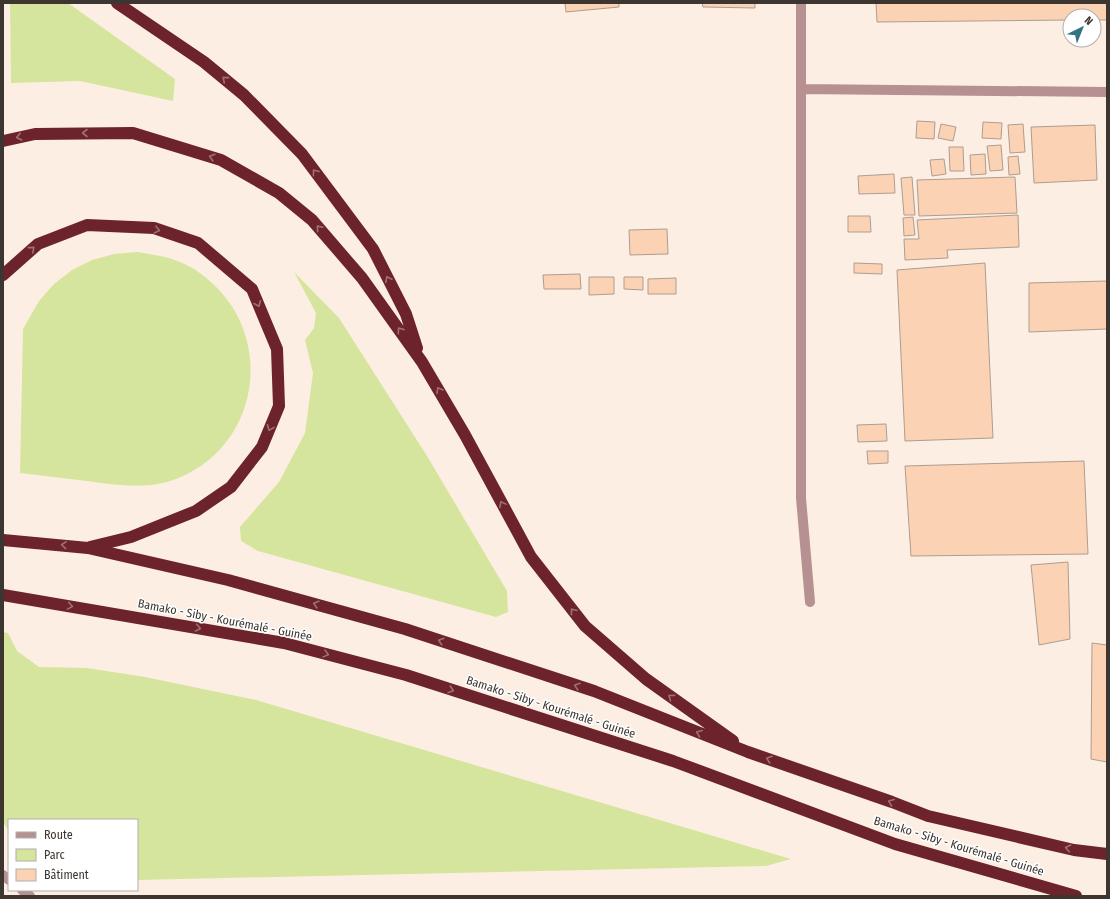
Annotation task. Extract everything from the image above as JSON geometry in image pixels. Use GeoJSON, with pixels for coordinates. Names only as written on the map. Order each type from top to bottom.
{"type":"FeatureCollection","features":[{"type":"Feature","properties":{"kind":"highway"},"geometry":{"type":"LineString","coordinates":[[117,3],[204,62],[244,95],[302,154],[373,249],[406,314],[422,362]]}},
{"type":"Feature","properties":{"kind":"highway"},"geometry":{"type":"LineString","coordinates":[[3,141],[35,134],[133,133],[221,160],[278,193],[312,220],[362,278],[422,362],[465,435],[531,557],[585,626],[646,679],[748,752]]}},
{"type":"Feature","properties":{"kind":"highway"},"geometry":{"type":"LineString","coordinates":[[3,274],[38,244],[87,226],[154,228],[198,243],[252,289],[277,349],[279,406],[262,448],[231,487],[196,511],[131,537],[88,548]]}},
{"type":"Feature","properties":{"kind":"highway","name":"Bamako - Siby - Kourémalé - Guinée"},"geometry":{"type":"LineString","coordinates":[[3,540],[88,548],[228,580],[405,630],[594,691],[748,752],[928,816],[1074,850],[1107,854]]}},
{"type":"Feature","properties":{"kind":"highway","name":"Bamako - Siby - Kourémalé - Guinée"},"geometry":{"type":"LineString","coordinates":[[3,595],[284,643],[406,675],[673,761],[895,844],[1076,896]]}},
{"type":"Feature","properties":{"kind":"street"},"geometry":{"type":"LineString","coordinates":[[801,3],[801,498],[810,602]]}},
{"type":"Feature","properties":{"kind":"street"},"geometry":{"type":"LineString","coordinates":[[801,89],[1107,92]]}},
{"type":"Feature","properties":{"kind":"green space"},"geometry":{"type":"Polygon","coordinates":[[[10,3],[68,3],[175,79],[173,101],[80,81],[11,83],[10,3]]]}},
{"type":"Feature","properties":{"kind":"green space"},"geometry":{"type":"Polygon","coordinates":[[[138,252],[171,259],[190,267],[212,283],[232,307],[245,334],[250,362],[249,391],[240,419],[225,443],[204,464],[176,479],[154,485],[132,486],[20,473],[23,329],[39,301],[54,284],[72,270],[92,260],[114,254],[138,252]]]}},
{"type":"Feature","properties":{"kind":"green space"},"geometry":{"type":"Polygon","coordinates":[[[294,272],[339,318],[427,456],[507,591],[508,612],[496,617],[258,551],[241,541],[240,527],[279,482],[305,433],[313,373],[305,340],[314,328],[316,313],[294,272]]]}},
{"type":"Feature","properties":{"kind":"green space"},"geometry":{"type":"Polygon","coordinates":[[[3,632],[8,633],[17,651],[39,667],[87,668],[145,677],[256,700],[791,859],[766,866],[138,880],[138,819],[8,819],[8,830],[3,822],[3,632]]]}},
{"type":"Feature","properties":{"kind":"building"},"geometry":{"type":"Polygon","coordinates":[[[565,3],[619,3],[619,7],[566,12],[565,3]]]}},
{"type":"Feature","properties":{"kind":"building"},"geometry":{"type":"Polygon","coordinates":[[[702,3],[755,3],[755,8],[703,7],[702,3]]]}},
{"type":"Feature","properties":{"kind":"building"},"geometry":{"type":"Polygon","coordinates":[[[876,3],[1107,3],[1107,20],[1102,20],[1102,8],[1062,8],[1062,20],[877,22],[876,3]]]}},
{"type":"Feature","properties":{"kind":"building"},"geometry":{"type":"Polygon","coordinates":[[[917,121],[935,122],[934,139],[916,138],[917,121]]]}},
{"type":"Feature","properties":{"kind":"building"},"geometry":{"type":"Polygon","coordinates":[[[983,122],[1002,123],[1001,139],[982,138],[983,122]]]}},
{"type":"Feature","properties":{"kind":"building"},"geometry":{"type":"Polygon","coordinates":[[[941,124],[956,127],[953,141],[938,138],[941,124]]]}},
{"type":"Feature","properties":{"kind":"building"},"geometry":{"type":"Polygon","coordinates":[[[1023,124],[1025,152],[1010,153],[1008,125],[1023,124]]]}},
{"type":"Feature","properties":{"kind":"building"},"geometry":{"type":"Polygon","coordinates":[[[1095,125],[1097,180],[1034,183],[1031,127],[1095,125]]]}},
{"type":"Feature","properties":{"kind":"building"},"geometry":{"type":"Polygon","coordinates":[[[1001,145],[1003,170],[990,171],[987,146],[1001,145]]]}},
{"type":"Feature","properties":{"kind":"building"},"geometry":{"type":"Polygon","coordinates":[[[949,147],[963,147],[964,171],[950,171],[949,147]]]}},
{"type":"Feature","properties":{"kind":"building"},"geometry":{"type":"Polygon","coordinates":[[[985,154],[986,174],[971,175],[970,155],[985,154]]]}},
{"type":"Feature","properties":{"kind":"building"},"geometry":{"type":"Polygon","coordinates":[[[1018,156],[1020,174],[1009,175],[1008,157],[1018,156]]]}},
{"type":"Feature","properties":{"kind":"building"},"geometry":{"type":"Polygon","coordinates":[[[944,159],[946,174],[932,176],[930,160],[944,159]]]}},
{"type":"Feature","properties":{"kind":"building"},"geometry":{"type":"Polygon","coordinates":[[[894,174],[895,193],[859,194],[858,176],[894,174]]]}},
{"type":"Feature","properties":{"kind":"building"},"geometry":{"type":"Polygon","coordinates":[[[912,177],[915,215],[904,215],[901,178],[912,177]]]}},
{"type":"Feature","properties":{"kind":"building"},"geometry":{"type":"Polygon","coordinates":[[[1015,177],[1017,213],[919,216],[917,180],[1015,177]]]}},
{"type":"Feature","properties":{"kind":"building"},"geometry":{"type":"Polygon","coordinates":[[[1018,215],[1019,247],[947,250],[948,258],[905,260],[904,239],[919,239],[917,220],[1018,215]]]}},
{"type":"Feature","properties":{"kind":"building"},"geometry":{"type":"Polygon","coordinates":[[[848,216],[870,216],[871,232],[848,232],[848,216]]]}},
{"type":"Feature","properties":{"kind":"building"},"geometry":{"type":"Polygon","coordinates":[[[913,217],[915,235],[904,236],[903,218],[913,217]]]}},
{"type":"Feature","properties":{"kind":"building"},"geometry":{"type":"Polygon","coordinates":[[[667,229],[668,254],[630,255],[629,230],[667,229]]]}},
{"type":"Feature","properties":{"kind":"building"},"geometry":{"type":"Polygon","coordinates":[[[854,263],[882,264],[882,274],[854,273],[854,263]]]}},
{"type":"Feature","properties":{"kind":"building"},"geometry":{"type":"Polygon","coordinates":[[[985,263],[993,438],[905,441],[897,270],[985,263]]]}},
{"type":"Feature","properties":{"kind":"building"},"geometry":{"type":"Polygon","coordinates":[[[580,274],[581,289],[544,289],[543,275],[580,274]]]}},
{"type":"Feature","properties":{"kind":"building"},"geometry":{"type":"Polygon","coordinates":[[[589,277],[614,277],[614,294],[589,295],[589,277]]]}},
{"type":"Feature","properties":{"kind":"building"},"geometry":{"type":"Polygon","coordinates":[[[624,277],[643,277],[643,290],[624,289],[624,277]]]}},
{"type":"Feature","properties":{"kind":"building"},"geometry":{"type":"Polygon","coordinates":[[[676,278],[676,294],[648,294],[648,279],[676,278]]]}},
{"type":"Feature","properties":{"kind":"building"},"geometry":{"type":"Polygon","coordinates":[[[1107,281],[1107,329],[1029,332],[1029,283],[1107,281]]]}},
{"type":"Feature","properties":{"kind":"building"},"geometry":{"type":"Polygon","coordinates":[[[886,424],[887,441],[858,442],[857,425],[886,424]]]}},
{"type":"Feature","properties":{"kind":"building"},"geometry":{"type":"Polygon","coordinates":[[[867,451],[888,451],[888,463],[868,464],[867,451]]]}},
{"type":"Feature","properties":{"kind":"building"},"geometry":{"type":"Polygon","coordinates":[[[1084,461],[1088,554],[911,556],[905,466],[1084,461]]]}},
{"type":"Feature","properties":{"kind":"building"},"geometry":{"type":"Polygon","coordinates":[[[1068,562],[1070,639],[1039,645],[1031,565],[1068,562]]]}},
{"type":"Feature","properties":{"kind":"building"},"geometry":{"type":"Polygon","coordinates":[[[1092,643],[1107,645],[1107,762],[1091,759],[1092,643]]]}}]}
